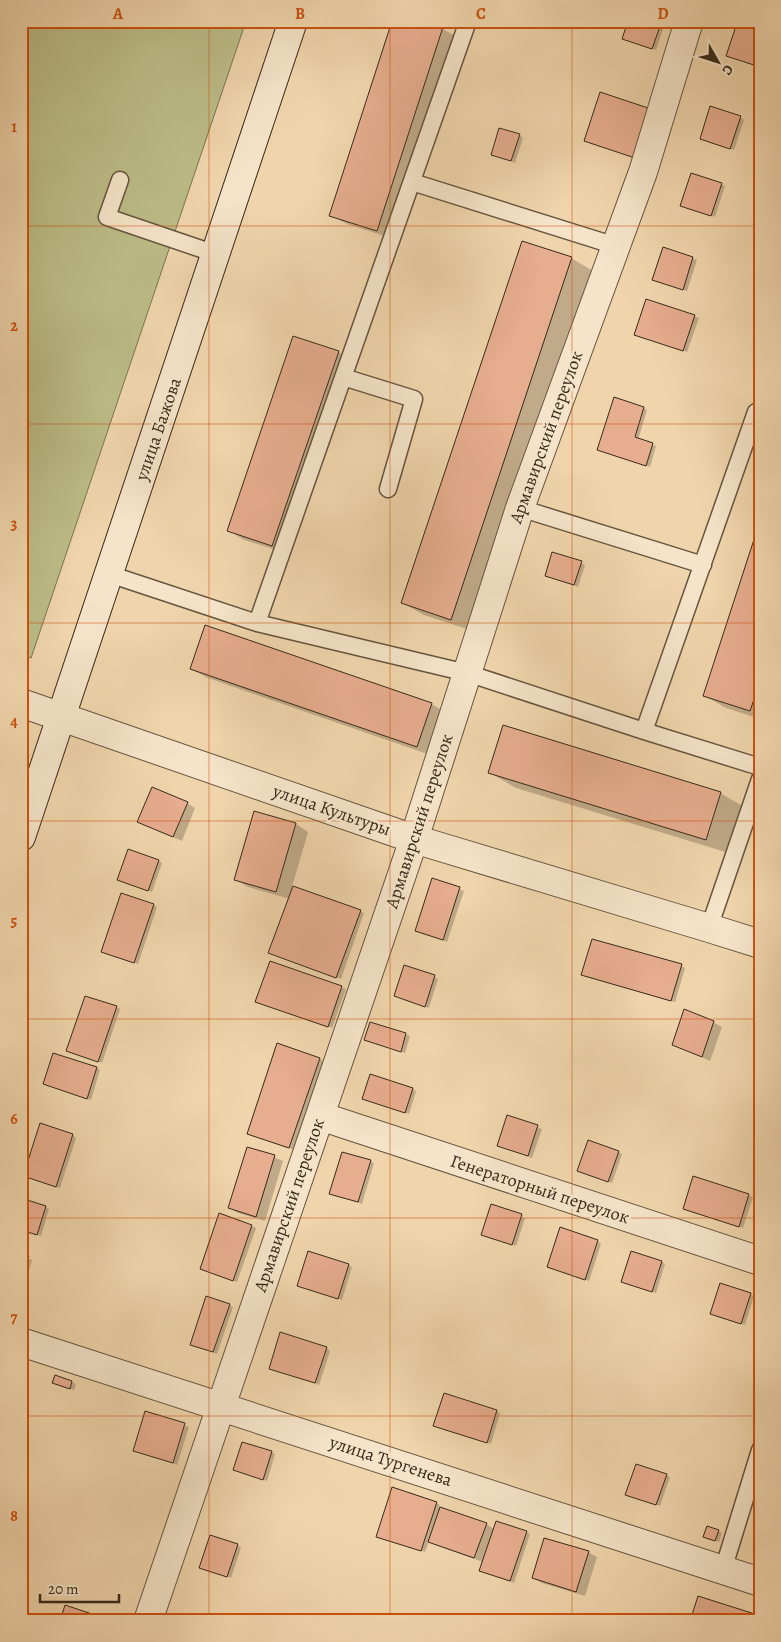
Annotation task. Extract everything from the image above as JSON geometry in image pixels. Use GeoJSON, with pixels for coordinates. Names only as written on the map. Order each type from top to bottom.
{"type":"FeatureCollection","features":[{"type":"Feature","properties":{"kind":"street","name":"улица Бажова"},"geometry":{"type":"LineString","coordinates":[[21,837],[293,21]]}},
{"type":"Feature","properties":{"kind":"street","name":"Армавирский переулок"},"geometry":{"type":"LineString","coordinates":[[148,1621],[414,839],[520,508],[643,172],[688,21]]}},
{"type":"Feature","properties":{"kind":"street","name":"улица Культуры"},"geometry":{"type":"LineString","coordinates":[[21,703],[414,839],[760,944]]}},
{"type":"Feature","properties":{"kind":"street","name":"Генераторный переулок"},"geometry":{"type":"LineString","coordinates":[[320,1116],[760,1261]]}},
{"type":"Feature","properties":{"kind":"street","name":"улица Тургенева"},"geometry":{"type":"LineString","coordinates":[[21,1342],[760,1582]]}},
{"type":"Feature","properties":{"kind":"lane"},"geometry":{"type":"LineString","coordinates":[[257,623],[468,21]]}},
{"type":"Feature","properties":{"kind":"lane"},"geometry":{"type":"LineString","coordinates":[[120,180],[107,217],[216,254]]}},
{"type":"Feature","properties":{"kind":"lane"},"geometry":{"type":"LineString","coordinates":[[412,182],[616,246]]}},
{"type":"Feature","properties":{"kind":"lane"},"geometry":{"type":"LineString","coordinates":[[343,377],[414,400],[388,489]]}},
{"type":"Feature","properties":{"kind":"lane"},"geometry":{"type":"LineString","coordinates":[[644,731],[756,412],[760,414]]}},
{"type":"Feature","properties":{"kind":"lane"},"geometry":{"type":"LineString","coordinates":[[520,508],[703,565]]}},
{"type":"Feature","properties":{"kind":"lane"},"geometry":{"type":"LineString","coordinates":[[109,574],[257,623],[467,673],[760,767]]}},
{"type":"Feature","properties":{"kind":"lane"},"geometry":{"type":"LineString","coordinates":[[709,928],[760,779]]}},
{"type":"Feature","properties":{"kind":"lane"},"geometry":{"type":"LineString","coordinates":[[723,1570],[760,1450]]}},
{"type":"Feature","properties":{"kind":"green space"},"geometry":{"type":"Polygon","coordinates":[[[21,21],[246,21],[31,658],[21,655],[21,21]]]}},
{"type":"Feature","properties":{"kind":"building"},"geometry":{"type":"Polygon","coordinates":[[[392,21],[424,21],[443,27],[377,231],[329,216],[392,21]]]}},
{"type":"Feature","properties":{"kind":"building"},"geometry":{"type":"Polygon","coordinates":[[[628,21],[662,21],[652,49],[622,39],[628,21]]]}},
{"type":"Feature","properties":{"kind":"building"},"geometry":{"type":"Polygon","coordinates":[[[737,23],[760,31],[760,56],[757,66],[726,56],[737,23]]]}},
{"type":"Feature","properties":{"kind":"building"},"geometry":{"type":"Polygon","coordinates":[[[600,92],[657,111],[641,160],[584,141],[600,92]]]}},
{"type":"Feature","properties":{"kind":"building"},"geometry":{"type":"Polygon","coordinates":[[[710,106],[741,116],[730,149],[700,139],[710,106]]]}},
{"type":"Feature","properties":{"kind":"building"},"geometry":{"type":"Polygon","coordinates":[[[499,128],[520,134],[511,161],[491,155],[499,128]]]}},
{"type":"Feature","properties":{"kind":"building"},"geometry":{"type":"Polygon","coordinates":[[[691,173],[722,183],[711,216],[680,206],[691,173]]]}},
{"type":"Feature","properties":{"kind":"building"},"geometry":{"type":"Polygon","coordinates":[[[522,241],[572,257],[451,620],[401,603],[522,241]]]}},
{"type":"Feature","properties":{"kind":"building"},"geometry":{"type":"Polygon","coordinates":[[[663,247],[693,257],[683,290],[652,280],[663,247]]]}},
{"type":"Feature","properties":{"kind":"building"},"geometry":{"type":"Polygon","coordinates":[[[646,299],[695,315],[683,351],[634,335],[646,299]]]}},
{"type":"Feature","properties":{"kind":"building"},"geometry":{"type":"Polygon","coordinates":[[[293,336],[339,351],[272,546],[227,531],[293,336]]]}},
{"type":"Feature","properties":{"kind":"building"},"geometry":{"type":"Polygon","coordinates":[[[614,397],[644,407],[635,437],[653,443],[646,466],[597,450],[614,397]]]}},
{"type":"Feature","properties":{"kind":"building"},"geometry":{"type":"Polygon","coordinates":[[[760,521],[760,682],[750,711],[703,696],[760,521]]]}},
{"type":"Feature","properties":{"kind":"building"},"geometry":{"type":"Polygon","coordinates":[[[552,552],[582,561],[574,585],[545,576],[552,552]]]}},
{"type":"Feature","properties":{"kind":"building"},"geometry":{"type":"Polygon","coordinates":[[[205,625],[432,703],[417,747],[190,669],[205,625]]]}},
{"type":"Feature","properties":{"kind":"building"},"geometry":{"type":"Polygon","coordinates":[[[503,725],[721,792],[706,840],[488,773],[503,725]]]}},
{"type":"Feature","properties":{"kind":"building"},"geometry":{"type":"Polygon","coordinates":[[[152,787],[188,802],[173,837],[137,822],[152,787]]]}},
{"type":"Feature","properties":{"kind":"building"},"geometry":{"type":"Polygon","coordinates":[[[254,811],[296,823],[276,892],[234,880],[254,811]]]}},
{"type":"Feature","properties":{"kind":"building"},"geometry":{"type":"Polygon","coordinates":[[[128,849],[159,860],[148,891],[117,880],[128,849]]]}},
{"type":"Feature","properties":{"kind":"building"},"geometry":{"type":"Polygon","coordinates":[[[432,878],[460,887],[443,940],[415,931],[432,878]]]}},
{"type":"Feature","properties":{"kind":"building"},"geometry":{"type":"Polygon","coordinates":[[[293,886],[361,910],[336,978],[268,953],[293,886]]]}},
{"type":"Feature","properties":{"kind":"building"},"geometry":{"type":"Polygon","coordinates":[[[121,893],[154,904],[134,963],[101,952],[121,893]]]}},
{"type":"Feature","properties":{"kind":"building"},"geometry":{"type":"Polygon","coordinates":[[[592,939],[682,964],[671,1001],[581,975],[592,939]]]}},
{"type":"Feature","properties":{"kind":"building"},"geometry":{"type":"Polygon","coordinates":[[[270,961],[342,986],[328,1027],[255,1002],[270,961]]]}},
{"type":"Feature","properties":{"kind":"building"},"geometry":{"type":"Polygon","coordinates":[[[404,965],[435,975],[425,1007],[394,996],[404,965]]]}},
{"type":"Feature","properties":{"kind":"building"},"geometry":{"type":"Polygon","coordinates":[[[85,996],[117,1006],[98,1062],[66,1051],[85,996]]]}},
{"type":"Feature","properties":{"kind":"building"},"geometry":{"type":"Polygon","coordinates":[[[684,1009],[714,1021],[702,1057],[672,1045],[684,1009]]]}},
{"type":"Feature","properties":{"kind":"building"},"geometry":{"type":"Polygon","coordinates":[[[370,1022],[406,1033],[401,1052],[364,1040],[370,1022]]]}},
{"type":"Feature","properties":{"kind":"building"},"geometry":{"type":"Polygon","coordinates":[[[277,1043],[320,1058],[289,1148],[247,1134],[277,1043]]]}},
{"type":"Feature","properties":{"kind":"building"},"geometry":{"type":"Polygon","coordinates":[[[53,1053],[97,1067],[87,1099],[43,1084],[53,1053]]]}},
{"type":"Feature","properties":{"kind":"building"},"geometry":{"type":"Polygon","coordinates":[[[370,1074],[413,1088],[405,1113],[362,1099],[370,1074]]]}},
{"type":"Feature","properties":{"kind":"building"},"geometry":{"type":"Polygon","coordinates":[[[507,1115],[538,1125],[528,1156],[497,1146],[507,1115]]]}},
{"type":"Feature","properties":{"kind":"building"},"geometry":{"type":"Polygon","coordinates":[[[40,1123],[73,1134],[56,1187],[23,1176],[40,1123]]]}},
{"type":"Feature","properties":{"kind":"building"},"geometry":{"type":"Polygon","coordinates":[[[588,1140],[619,1151],[608,1182],[577,1171],[588,1140]]]}},
{"type":"Feature","properties":{"kind":"building"},"geometry":{"type":"Polygon","coordinates":[[[247,1147],[275,1155],[256,1217],[228,1208],[247,1147]]]}},
{"type":"Feature","properties":{"kind":"building"},"geometry":{"type":"Polygon","coordinates":[[[342,1152],[371,1160],[358,1202],[329,1194],[342,1152]]]}},
{"type":"Feature","properties":{"kind":"building"},"geometry":{"type":"Polygon","coordinates":[[[693,1176],[749,1194],[739,1227],[683,1209],[693,1176]]]}},
{"type":"Feature","properties":{"kind":"building"},"geometry":{"type":"Polygon","coordinates":[[[21,1198],[46,1206],[37,1235],[21,1230],[21,1198]]]}},
{"type":"Feature","properties":{"kind":"building"},"geometry":{"type":"Polygon","coordinates":[[[491,1204],[522,1214],[512,1245],[481,1235],[491,1204]]]}},
{"type":"Feature","properties":{"kind":"building"},"geometry":{"type":"Polygon","coordinates":[[[219,1213],[252,1225],[233,1281],[200,1269],[219,1213]]]}},
{"type":"Feature","properties":{"kind":"building"},"geometry":{"type":"Polygon","coordinates":[[[560,1227],[598,1240],[585,1280],[547,1267],[560,1227]]]}},
{"type":"Feature","properties":{"kind":"building"},"geometry":{"type":"Polygon","coordinates":[[[308,1251],[349,1264],[338,1299],[297,1286],[308,1251]]]}},
{"type":"Feature","properties":{"kind":"building"},"geometry":{"type":"Polygon","coordinates":[[[631,1251],[662,1261],[652,1292],[621,1282],[631,1251]]]}},
{"type":"Feature","properties":{"kind":"building"},"geometry":{"type":"Polygon","coordinates":[[[21,1254],[29,1256],[21,1279],[21,1254]]]}},
{"type":"Feature","properties":{"kind":"building"},"geometry":{"type":"Polygon","coordinates":[[[720,1283],[751,1293],[741,1324],[710,1314],[720,1283]]]}},
{"type":"Feature","properties":{"kind":"building"},"geometry":{"type":"Polygon","coordinates":[[[206,1296],[230,1304],[213,1352],[190,1345],[206,1296]]]}},
{"type":"Feature","properties":{"kind":"building"},"geometry":{"type":"Polygon","coordinates":[[[280,1332],[327,1347],[315,1383],[269,1369],[280,1332]]]}},
{"type":"Feature","properties":{"kind":"building"},"geometry":{"type":"Polygon","coordinates":[[[55,1375],[72,1381],[70,1389],[52,1383],[55,1375]]]}},
{"type":"Feature","properties":{"kind":"building"},"geometry":{"type":"Polygon","coordinates":[[[444,1393],[497,1410],[487,1443],[433,1426],[444,1393]]]}},
{"type":"Feature","properties":{"kind":"building"},"geometry":{"type":"Polygon","coordinates":[[[145,1411],[185,1423],[173,1463],[133,1451],[145,1411]]]}},
{"type":"Feature","properties":{"kind":"building"},"geometry":{"type":"Polygon","coordinates":[[[242,1442],[272,1451],[263,1480],[233,1470],[242,1442]]]}},
{"type":"Feature","properties":{"kind":"building"},"geometry":{"type":"Polygon","coordinates":[[[636,1464],[667,1474],[656,1505],[625,1495],[636,1464]]]}},
{"type":"Feature","properties":{"kind":"building"},"geometry":{"type":"Polygon","coordinates":[[[392,1487],[437,1502],[421,1551],[376,1537],[392,1487]]]}},
{"type":"Feature","properties":{"kind":"building"},"geometry":{"type":"Polygon","coordinates":[[[440,1507],[487,1523],[474,1558],[428,1542],[440,1507]]]}},
{"type":"Feature","properties":{"kind":"building"},"geometry":{"type":"Polygon","coordinates":[[[496,1521],[527,1531],[510,1581],[479,1571],[496,1521]]]}},
{"type":"Feature","properties":{"kind":"building"},"geometry":{"type":"Polygon","coordinates":[[[707,1526],[719,1530],[715,1541],[703,1537],[707,1526]]]}},
{"type":"Feature","properties":{"kind":"building"},"geometry":{"type":"Polygon","coordinates":[[[210,1535],[238,1544],[227,1577],[199,1568],[210,1535]]]}},
{"type":"Feature","properties":{"kind":"building"},"geometry":{"type":"Polygon","coordinates":[[[544,1538],[589,1551],[576,1592],[532,1578],[544,1538]]]}},
{"type":"Feature","properties":{"kind":"building"},"geometry":{"type":"Polygon","coordinates":[[[698,1596],[758,1615],[756,1621],[690,1621],[698,1596]]]}},
{"type":"Feature","properties":{"kind":"building"},"geometry":{"type":"Polygon","coordinates":[[[65,1605],[113,1621],[60,1621],[65,1605]]]}},
{"type":"Feature","properties":{"kind":"building"},"geometry":{"type":"Polygon","coordinates":[[[183,1616],[198,1621],[181,1621],[183,1616]]]}}]}
